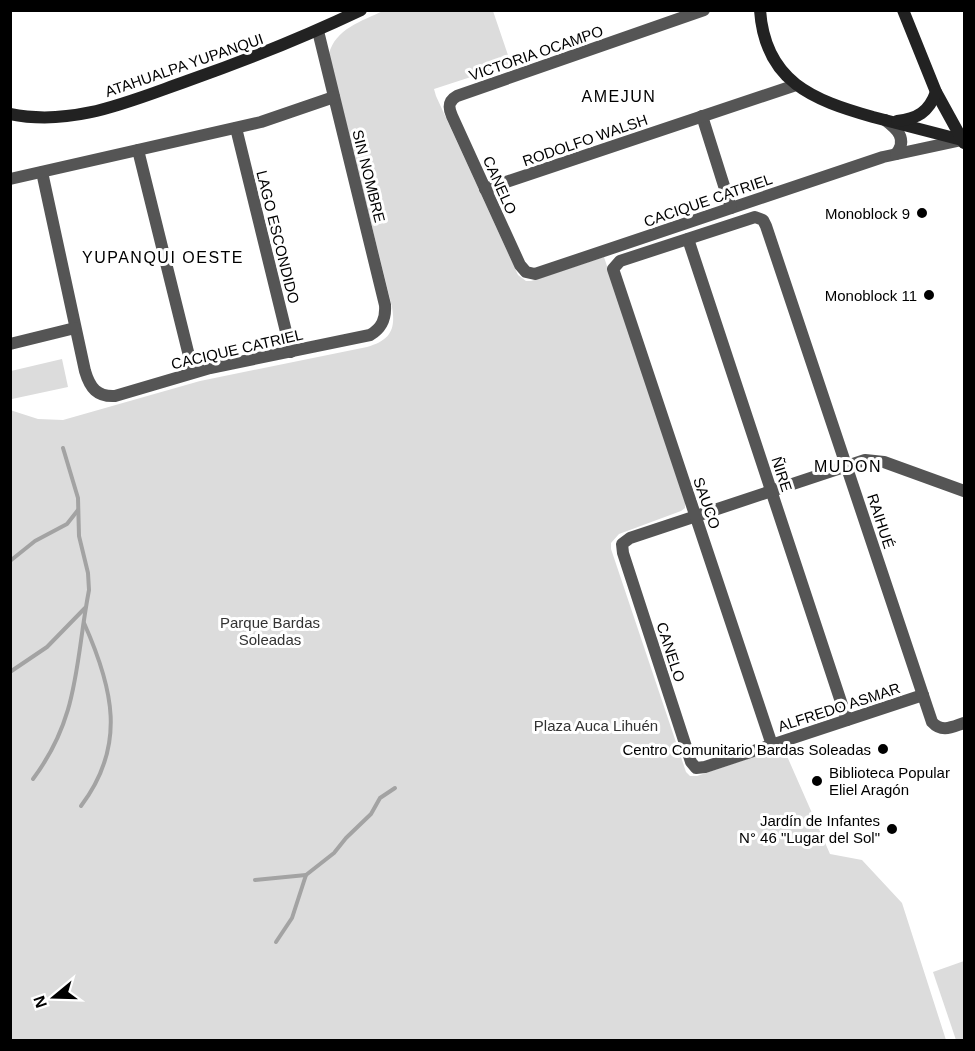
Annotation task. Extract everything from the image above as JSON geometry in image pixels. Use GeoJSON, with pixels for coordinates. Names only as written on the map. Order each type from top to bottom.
{"type":"FeatureCollection","features":[{"type":"Feature","properties":{"kind":"main road","name":"ATAHUALPA YUPANQUI"},"geometry":{"type":"LineString","coordinates":[[10,114],[45,119],[64,118],[105,109],[242,62],[318,31],[361,10]]}},
{"type":"Feature","properties":{"kind":"main road"},"geometry":{"type":"LineString","coordinates":[[760,10],[764,37],[770,51],[777,64],[796,85],[827,103],[963,142]]}},
{"type":"Feature","properties":{"kind":"main road"},"geometry":{"type":"LineString","coordinates":[[903,10],[936,92],[963,142]]}},
{"type":"Feature","properties":{"kind":"main road"},"geometry":{"type":"LineString","coordinates":[[889,121],[911,118],[925,112],[936,92]]}},
{"type":"Feature","properties":{"kind":"street","name":"VICTORIA OCAMPO"},"geometry":{"type":"LineString","coordinates":[[449,103],[461,94],[704,10]]}},
{"type":"Feature","properties":{"kind":"street","name":"SIN NOMBRE"},"geometry":{"type":"LineString","coordinates":[[318,31],[385,304],[381,327]]}},
{"type":"Feature","properties":{"kind":"street","name":"RODOLFO WALSH"},"geometry":{"type":"LineString","coordinates":[[485,189],[796,85]]}},
{"type":"Feature","properties":{"kind":"street"},"geometry":{"type":"LineString","coordinates":[[10,179],[236,128],[278,117],[334,97]]}},
{"type":"Feature","properties":{"kind":"street","name":"CANELO"},"geometry":{"type":"LineString","coordinates":[[449,103],[452,116],[519,265],[530,274]]}},
{"type":"Feature","properties":{"kind":"street"},"geometry":{"type":"LineString","coordinates":[[702,116],[730,208]]}},
{"type":"Feature","properties":{"kind":"street"},"geometry":{"type":"LineString","coordinates":[[889,121],[897,130],[902,141],[896,154]]}},
{"type":"Feature","properties":{"kind":"street","name":"LAGO ESCONDIDO"},"geometry":{"type":"LineString","coordinates":[[236,128],[291,352]]}},
{"type":"Feature","properties":{"kind":"street","name":"CACIQUE CATRIEL"},"geometry":{"type":"LineString","coordinates":[[530,274],[896,154],[963,142]]}},
{"type":"Feature","properties":{"kind":"street"},"geometry":{"type":"LineString","coordinates":[[138,150],[193,372]]}},
{"type":"Feature","properties":{"kind":"street"},"geometry":{"type":"LineString","coordinates":[[10,344],[75,328],[42,172]]}},
{"type":"Feature","properties":{"kind":"street","name":"RAIHUÉ"},"geometry":{"type":"LineString","coordinates":[[688,239],[749,218],[761,218],[766,226],[932,722],[940,728],[951,728],[964,723]]}},
{"type":"Feature","properties":{"kind":"street","name":"SAUCO"},"geometry":{"type":"LineString","coordinates":[[688,239],[620,261],[613,267],[613,271],[772,745]]}},
{"type":"Feature","properties":{"kind":"street","name":"ÑIRE"},"geometry":{"type":"LineString","coordinates":[[688,239],[847,720]]}},
{"type":"Feature","properties":{"kind":"street","name":"CACIQUE CATRIEL"},"geometry":{"type":"LineString","coordinates":[[75,328],[87,378],[93,390],[99,394],[115,396],[193,372],[363,337],[381,327]]}},
{"type":"Feature","properties":{"kind":"street"},"geometry":{"type":"LineString","coordinates":[[695,516],[866,460],[884,462],[964,491]]}},
{"type":"Feature","properties":{"kind":"street","name":"CANELO"},"geometry":{"type":"LineString","coordinates":[[695,516],[626,539],[621,544],[691,762],[696,768]]}},
{"type":"Feature","properties":{"kind":"street","name":"ALFREDO ASMAR"},"geometry":{"type":"LineString","coordinates":[[696,768],[705,767],[923,695]]}},
{"type":"Feature","properties":{"kind":"green space","name":"Parque Bardas Soleadas"},"geometry":{"type":"Polygon","coordinates":[[[383,11],[493,11],[511,64],[434,89],[436,96],[518,275],[526,281],[531,281],[604,257],[685,502],[685,508],[681,511],[619,534],[611,543],[611,549],[686,772],[690,776],[697,776],[783,747],[830,854],[862,860],[902,903],[946,1040],[11,1040],[10,410],[38,419],[63,420],[200,381],[367,347],[381,341],[390,333],[393,322],[392,307],[329,54],[332,45],[343,32],[358,22],[383,11]]]}},
{"type":"Feature","properties":{"kind":"green space"},"geometry":{"type":"Polygon","coordinates":[[[62,359],[68,387],[12,399],[11,371],[62,359]]]}},
{"type":"Feature","properties":{"kind":"green space"},"geometry":{"type":"Polygon","coordinates":[[[964,961],[964,1040],[956,1040],[933,972],[964,961]]]}},
{"type":"Feature","properties":{"kind":"waterway"},"geometry":{"type":"LineString","coordinates":[[33,779],[60,733],[68,710],[78,665],[89,590],[88,573],[79,536],[78,498],[63,448]]}},
{"type":"Feature","properties":{"kind":"waterway"},"geometry":{"type":"LineString","coordinates":[[10,561],[35,541],[67,524],[78,510]]}},
{"type":"Feature","properties":{"kind":"waterway"},"geometry":{"type":"LineString","coordinates":[[10,672],[47,647],[85,608]]}},
{"type":"Feature","properties":{"kind":"waterway"},"geometry":{"type":"LineString","coordinates":[[81,806],[96,783],[105,761],[110,738],[111,716],[102,670],[84,623]]}},
{"type":"Feature","properties":{"kind":"waterway"},"geometry":{"type":"LineString","coordinates":[[276,942],[292,918],[306,875],[334,853],[371,814],[380,798],[395,788]]}},
{"type":"Feature","properties":{"kind":"waterway"},"geometry":{"type":"LineString","coordinates":[[255,880],[306,875]]}},
{"type":"Feature","properties":{"kind":"place","name":"Monoblock 9"},"geometry":{"type":"Point","coordinates":[922,213]}},
{"type":"Feature","properties":{"kind":"place","name":"Monoblock 11"},"geometry":{"type":"Point","coordinates":[929,295]}},
{"type":"Feature","properties":{"kind":"place","name":"Centro Comunitario Bardas Soleadas"},"geometry":{"type":"Point","coordinates":[883,749]}},
{"type":"Feature","properties":{"kind":"place","name":"Biblioteca Popular Eliel Aragón"},"geometry":{"type":"Point","coordinates":[817,781]}},
{"type":"Feature","properties":{"kind":"place","name":"Jardín de Infantes N° 46 \"Lugar del Sol\""},"geometry":{"type":"Point","coordinates":[892,829]}},
{"type":"Feature","properties":{"kind":"district","name":"AMEJUN"},"geometry":{"type":"Point","coordinates":[619,96]}},
{"type":"Feature","properties":{"kind":"district","name":"YUPANQUI OESTE"},"geometry":{"type":"Point","coordinates":[163,257]}},
{"type":"Feature","properties":{"kind":"district","name":"MUDON"},"geometry":{"type":"Point","coordinates":[848,466]}},
{"type":"Feature","properties":{"kind":"park label","name":"Plaza Auca Lihuén"},"geometry":{"type":"Point","coordinates":[596,725]}}]}
